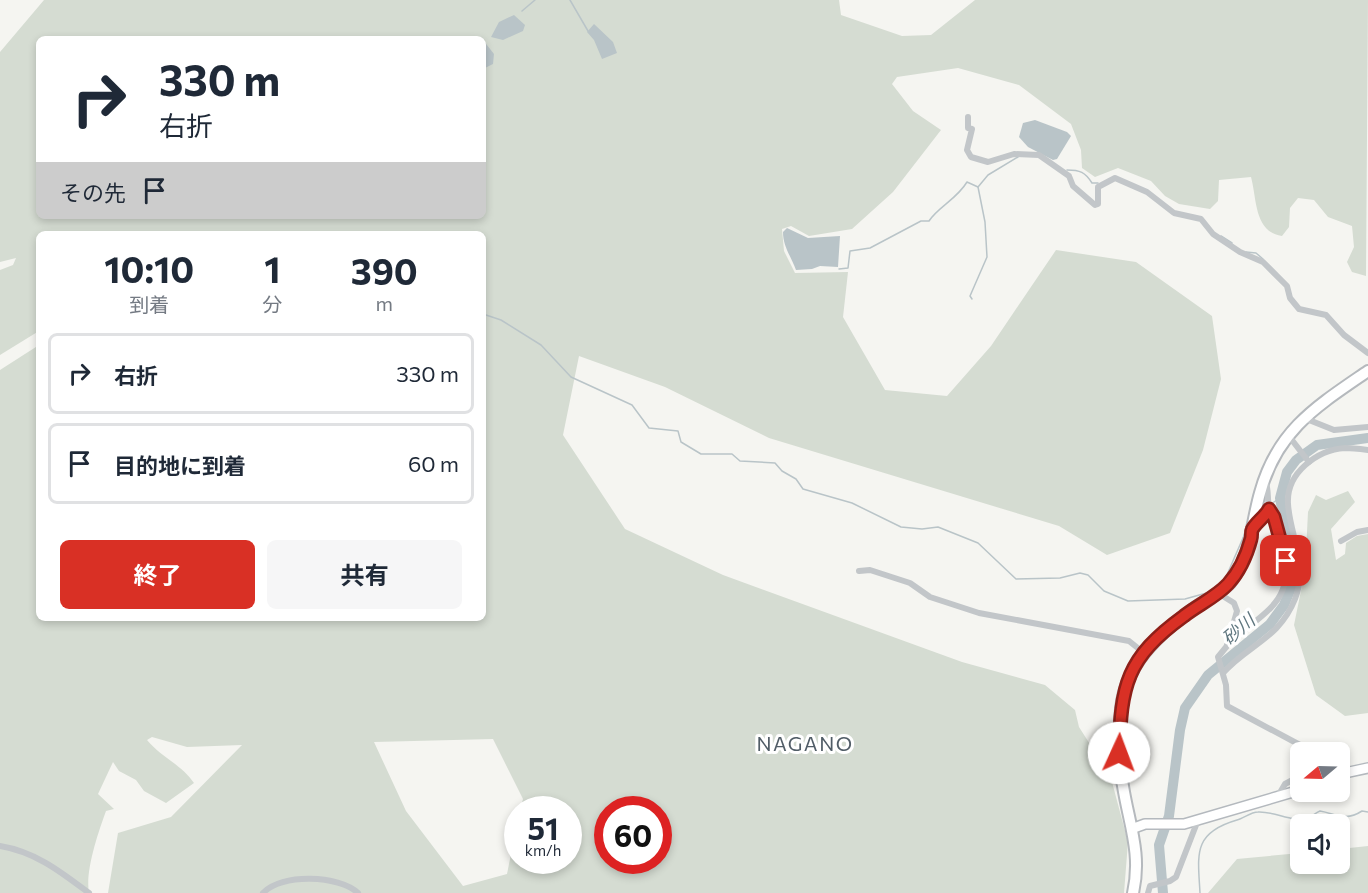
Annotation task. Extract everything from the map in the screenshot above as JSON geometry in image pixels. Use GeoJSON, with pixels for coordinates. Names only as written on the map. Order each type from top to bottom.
{"type":"FeatureCollection","features":[{"type":"Feature","properties":{"kind":"main road"},"geometry":{"type":"LineString","coordinates":[[1133,893],[1138,867],[1134,828],[1121,776],[1120,709],[1126,680],[1144,653],[1173,624],[1230,582],[1244,559],[1264,478],[1277,448],[1304,417],[1368,371]]}},
{"type":"Feature","properties":{"kind":"main road"},"geometry":{"type":"LineString","coordinates":[[1350,772],[1368,768]]}},
{"type":"Feature","properties":{"kind":"main road"},"geometry":{"type":"LineString","coordinates":[[1134,828],[1145,824],[1174,826],[1290,793]]}},
{"type":"Feature","properties":{"kind":"street"},"geometry":{"type":"LineString","coordinates":[[968,117],[968,128],[972,129],[968,150],[971,157],[988,162],[1014,154],[1035,154],[1068,176],[1073,186],[1095,205],[1098,204],[1098,187],[1117,177],[1133,188],[1147,192],[1174,213],[1201,219],[1213,234],[1240,252],[1263,262],[1287,286],[1290,298],[1299,309],[1326,315],[1344,335],[1368,353]]}},
{"type":"Feature","properties":{"kind":"street"},"geometry":{"type":"LineString","coordinates":[[1304,417],[1334,430],[1368,427]]}},
{"type":"Feature","properties":{"kind":"street"},"geometry":{"type":"LineString","coordinates":[[1288,435],[1309,462]]}},
{"type":"Feature","properties":{"kind":"street"},"geometry":{"type":"LineString","coordinates":[[1222,673],[1236,658],[1259,646],[1273,633],[1287,616],[1296,597],[1301,572],[1288,504],[1290,489],[1298,473],[1309,462],[1333,450],[1346,448],[1368,450]]}},
{"type":"Feature","properties":{"kind":"street"},"geometry":{"type":"LineString","coordinates":[[1264,478],[1269,509],[1274,517],[1287,568],[1283,592],[1271,610],[1227,646],[1218,657],[1227,706],[1294,742]]}},
{"type":"Feature","properties":{"kind":"street"},"geometry":{"type":"LineString","coordinates":[[1252,528],[1263,520],[1269,509]]}},
{"type":"Feature","properties":{"kind":"street"},"geometry":{"type":"LineString","coordinates":[[1341,541],[1357,532],[1368,530]]}},
{"type":"Feature","properties":{"kind":"street"},"geometry":{"type":"LineString","coordinates":[[859,571],[870,570],[910,583],[930,597],[979,613],[1129,641],[1144,653]]}},
{"type":"Feature","properties":{"kind":"street"},"geometry":{"type":"LineString","coordinates":[[1218,593],[1234,603],[1237,611],[1227,646]]}},
{"type":"Feature","properties":{"kind":"street"},"geometry":{"type":"LineString","coordinates":[[1278,796],[1285,784],[1290,781]]}},
{"type":"Feature","properties":{"kind":"street"},"geometry":{"type":"LineString","coordinates":[[1148,893],[1150,886],[1173,879],[1178,872],[1198,820]]}},
{"type":"Feature","properties":{"kind":"street"},"geometry":{"type":"LineString","coordinates":[[0,846],[18,849],[52,864],[90,893]]}},
{"type":"Feature","properties":{"kind":"street"},"geometry":{"type":"LineString","coordinates":[[263,893],[268,887],[306,878],[334,883],[358,893]]}},
{"type":"Feature","properties":{"kind":"shaded area"},"geometry":{"type":"Polygon","coordinates":[[[44,0],[839,0],[841,15],[902,36],[931,35],[975,0],[1368,0],[1366,276],[1352,272],[1347,262],[1354,247],[1352,226],[1328,217],[1314,200],[1298,198],[1290,208],[1289,227],[1282,236],[1266,228],[1261,221],[1251,177],[1219,180],[1218,201],[1210,209],[1179,204],[1165,196],[1151,181],[1118,168],[1095,177],[1082,168],[1081,150],[1071,124],[1019,85],[958,68],[897,77],[892,84],[913,111],[941,130],[893,192],[852,229],[809,236],[791,226],[782,229],[784,251],[795,273],[848,272],[843,317],[885,390],[947,396],[991,346],[1056,250],[1136,262],[1212,316],[1221,379],[1203,450],[1170,533],[1107,555],[1059,526],[769,438],[665,387],[579,356],[563,435],[625,529],[723,575],[962,662],[1045,685],[1075,710],[1079,727],[1093,749],[1096,774],[1112,782],[1128,842],[1124,893],[108,893],[118,833],[171,817],[242,745],[187,747],[152,737],[147,740],[184,771],[194,783],[166,803],[144,791],[136,780],[119,771],[113,762],[98,794],[114,809],[106,811],[96,841],[89,874],[89,893],[0,893],[0,370],[36,347],[36,621],[486,621],[486,231],[36,231],[36,333],[0,355],[0,270],[13,265],[16,258],[0,262],[0,52],[44,0]]]}},
{"type":"Feature","properties":{"kind":"shaded area"},"geometry":{"type":"Polygon","coordinates":[[[514,15],[525,25],[523,31],[503,40],[491,37],[499,22],[514,15]]]}},
{"type":"Feature","properties":{"kind":"shaded area"},"geometry":{"type":"Polygon","coordinates":[[[594,24],[613,42],[617,53],[602,59],[594,40],[587,32],[594,24]]]}},
{"type":"Feature","properties":{"kind":"shaded area"},"geometry":{"type":"Polygon","coordinates":[[[486,44],[494,54],[493,64],[486,68],[486,44]]]}},
{"type":"Feature","properties":{"kind":"shaded area"},"geometry":{"type":"Polygon","coordinates":[[[1035,120],[1067,132],[1071,136],[1057,159],[1053,160],[1028,147],[1019,137],[1023,123],[1035,120]]]}},
{"type":"Feature","properties":{"kind":"shaded area"},"geometry":{"type":"Polygon","coordinates":[[[787,228],[808,238],[840,236],[838,267],[820,266],[796,270],[784,242],[783,232],[787,228]]]}},
{"type":"Feature","properties":{"kind":"shaded area"},"geometry":{"type":"Polygon","coordinates":[[[1348,491],[1355,502],[1331,529],[1336,560],[1345,554],[1346,543],[1357,536],[1368,534],[1368,713],[1345,716],[1316,695],[1294,625],[1305,571],[1308,512],[1316,495],[1326,500],[1348,491]]]}},
{"type":"Feature","properties":{"kind":"shaded area"},"geometry":{"type":"Polygon","coordinates":[[[1368,846],[1368,893],[1208,893],[1237,859],[1290,854],[1290,874],[1350,874],[1350,848],[1368,846]]]}},
{"type":"Feature","properties":{"kind":"waterway"},"geometry":{"type":"LineString","coordinates":[[522,11],[535,0]]}},
{"type":"Feature","properties":{"kind":"waterway"},"geometry":{"type":"LineString","coordinates":[[570,0],[588,31]]}},
{"type":"Feature","properties":{"kind":"waterway"},"geometry":{"type":"LineString","coordinates":[[839,269],[848,268],[850,251],[870,248],[921,221],[929,221],[967,182],[978,187],[988,175],[1018,157]]}},
{"type":"Feature","properties":{"kind":"waterway"},"geometry":{"type":"LineString","coordinates":[[1067,170],[1082,172],[1092,183],[1098,183]]}},
{"type":"Feature","properties":{"kind":"waterway"},"geometry":{"type":"LineString","coordinates":[[972,299],[970,296],[987,257],[985,222],[978,187]]}},
{"type":"Feature","properties":{"kind":"waterway"},"geometry":{"type":"LineString","coordinates":[[1221,236],[1232,243]]}},
{"type":"Feature","properties":{"kind":"waterway"},"geometry":{"type":"LineString","coordinates":[[1246,252],[1256,253],[1263,259]]}},
{"type":"Feature","properties":{"kind":"waterway"},"geometry":{"type":"LineString","coordinates":[[486,315],[501,320],[541,345],[571,377],[632,405],[649,428],[678,431],[681,442],[701,454],[732,454],[740,461],[775,463],[782,471],[796,479],[803,489],[852,503],[901,527],[922,529],[938,527],[978,543],[1016,579],[1060,578],[1080,573],[1088,575],[1104,591],[1128,601],[1185,599],[1210,592]]}},
{"type":"Feature","properties":{"kind":"waterway","name":"砂川"},"geometry":{"type":"LineString","coordinates":[[1163,893],[1159,845],[1169,816],[1185,708],[1208,675],[1270,624],[1284,605],[1291,588],[1293,568],[1280,498],[1287,472],[1296,460],[1317,445],[1368,438]]}},
{"type":"Feature","properties":{"kind":"waterway"},"geometry":{"type":"LineString","coordinates":[[1271,504],[1280,498]]}},
{"type":"Feature","properties":{"kind":"waterway"},"geometry":{"type":"LineString","coordinates":[[1260,517],[1267,507]]}},
{"type":"Feature","properties":{"kind":"waterway"},"geometry":{"type":"LineString","coordinates":[[1217,588],[1226,577],[1246,531]]}},
{"type":"Feature","properties":{"kind":"waterway"},"geometry":{"type":"LineString","coordinates":[[1200,893],[1201,847],[1205,839],[1222,825],[1258,812],[1302,819],[1320,811],[1346,817],[1362,811],[1368,812]]}},
{"type":"Feature","properties":{"kind":"district","name":"NAGANO"},"geometry":{"type":"Point","coordinates":[805,743]}},
{"type":"Feature","properties":{"kind":"route"},"geometry":{"type":"LineString","coordinates":[[1119,753],[1120,709],[1126,680],[1155,640],[1194,608],[1222,591],[1230,582],[1244,559],[1252,528],[1263,520],[1269,509],[1274,517],[1286,561]]}}]}
